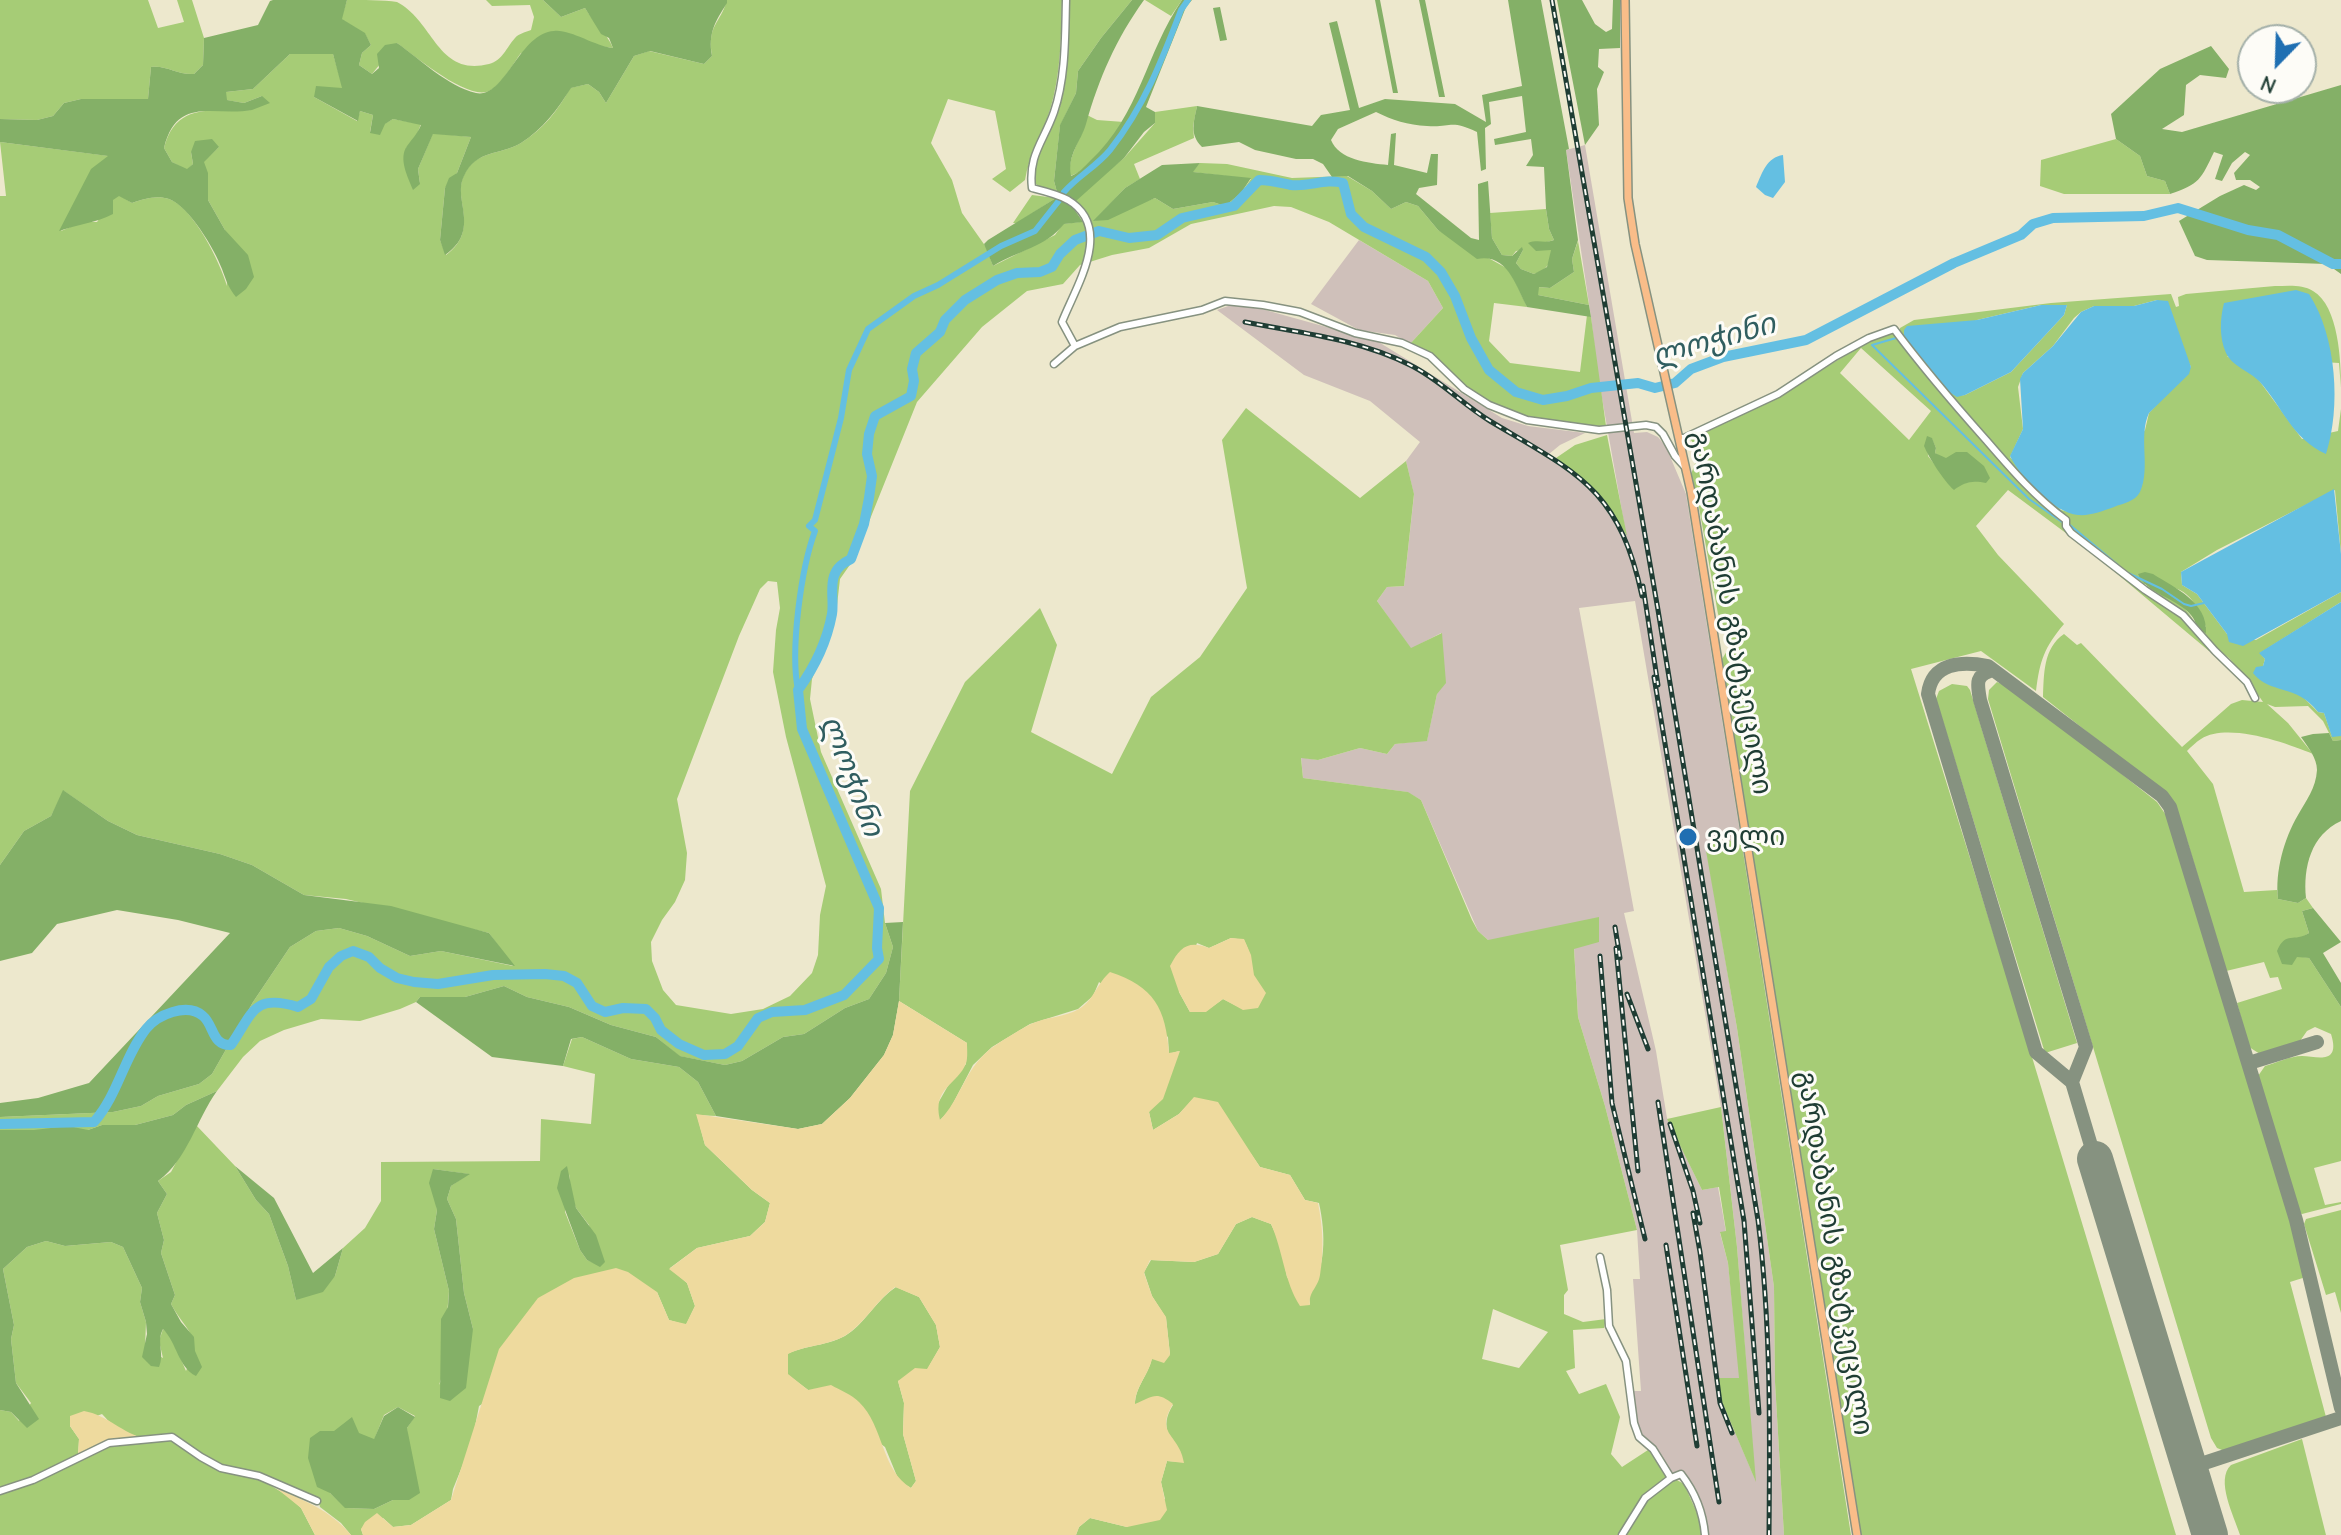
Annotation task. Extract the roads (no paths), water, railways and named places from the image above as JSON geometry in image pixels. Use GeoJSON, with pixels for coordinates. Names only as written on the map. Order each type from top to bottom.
{"type":"FeatureCollection","features":[{"type":"Feature","properties":{"kind":"main road","name":"გარდაბანის გზატკეცილი"},"geometry":{"type":"LineString","coordinates":[[1625,0],[1628,198],[1635,244],[1685,467],[1712,617],[1857,1535]]}},
{"type":"Feature","properties":{"kind":"street"},"geometry":{"type":"LineString","coordinates":[[1066,0],[1065,47],[1054,110],[1033,156],[1030,171],[1032,188],[1072,202],[1089,229],[1091,247],[1086,272],[1062,322],[1075,346]]}},
{"type":"Feature","properties":{"kind":"street"},"geometry":{"type":"LineString","coordinates":[[1054,364],[1075,346],[1120,327],[1202,310],[1225,301],[1300,312],[1355,333],[1402,343],[1430,356],[1464,389],[1489,405],[1527,420],[1599,430],[1646,425],[1656,427],[1685,467]]}},
{"type":"Feature","properties":{"kind":"street"},"geometry":{"type":"LineString","coordinates":[[1679,438],[1778,394],[1836,356],[1894,329],[2012,470],[2035,495],[2066,520],[2071,533],[2183,615],[2247,682],[2255,698]]}},
{"type":"Feature","properties":{"kind":"street"},"geometry":{"type":"LineString","coordinates":[[1600,1257],[1607,1290],[1609,1326],[1626,1361],[1634,1423],[1639,1437],[1653,1449],[1671,1478]]}},
{"type":"Feature","properties":{"kind":"street"},"geometry":{"type":"LineString","coordinates":[[0,1491],[33,1480],[109,1443],[172,1437],[221,1468],[259,1476],[317,1501]]}},
{"type":"Feature","properties":{"kind":"street"},"geometry":{"type":"LineString","coordinates":[[1622,1535],[1645,1498],[1681,1474],[1691,1487],[1705,1535]]}},
{"type":"Feature","properties":{"kind":"water"},"geometry":{"type":"Polygon","coordinates":[[[1783,155],[1785,182],[1773,198],[1756,187],[1769,162],[1783,155]]]}},
{"type":"Feature","properties":{"kind":"water"},"geometry":{"type":"Polygon","coordinates":[[[2296,290],[2309,294],[2326,331],[2331,351],[2334,416],[2326,454],[2304,440],[2259,381],[2232,361],[2222,341],[2224,303],[2296,290]]]}},
{"type":"Feature","properties":{"kind":"water"},"geometry":{"type":"Polygon","coordinates":[[[2157,300],[2168,301],[2191,367],[2189,374],[2149,413],[2144,432],[2143,483],[2135,498],[2096,513],[2069,513],[2039,493],[2021,474],[2010,456],[2023,429],[2020,379],[2081,312],[2094,306],[2134,306],[2157,300]]]}},
{"type":"Feature","properties":{"kind":"water"},"geometry":{"type":"Polygon","coordinates":[[[2041,305],[2067,305],[2064,315],[2011,372],[1957,397],[1949,392],[1904,336],[1907,326],[1977,320],[2041,305]]]}},
{"type":"Feature","properties":{"kind":"water"},"geometry":{"type":"Polygon","coordinates":[[[2334,489],[2341,554],[2341,592],[2243,646],[2229,642],[2227,634],[2197,594],[2182,585],[2181,572],[2334,489]]]}},
{"type":"Feature","properties":{"kind":"water"},"geometry":{"type":"Polygon","coordinates":[[[2341,602],[2341,736],[2332,737],[2324,713],[2318,712],[2301,697],[2267,684],[2253,673],[2256,667],[2263,666],[2265,659],[2259,653],[2341,602]]]}},
{"type":"Feature","properties":{"kind":"waterway"},"geometry":{"type":"LineString","coordinates":[[1064,192],[1105,156],[1133,117],[1188,0]]}},
{"type":"Feature","properties":{"kind":"waterway","name":"ლოჭინი"},"geometry":{"type":"LineString","coordinates":[[0,1124],[94,1122],[109,1100],[138,1040],[157,1019],[181,1010],[196,1012],[207,1020],[220,1042],[231,1045],[256,1009],[272,1003],[298,1007],[311,999],[329,967],[341,956],[353,951],[369,957],[397,978],[414,982],[438,984],[493,975],[564,976],[577,983],[592,1006],[605,1012],[623,1008],[646,1009],[661,1030],[679,1044],[704,1055],[725,1054],[738,1046],[758,1018],[772,1012],[805,1010],[844,995],[879,959],[879,908],[802,729],[798,690],[827,634],[832,614],[834,576],[851,559],[864,524],[872,476],[867,454],[869,434],[875,416],[911,396],[916,353],[940,332],[945,320],[965,300],[997,280],[1052,267],[1075,240],[1099,231],[1129,238],[1157,235],[1182,218],[1234,206],[1259,180],[1291,185],[1330,181],[1343,183],[1351,214],[1364,227],[1426,257],[1441,272],[1489,370],[1516,392],[1543,400],[1591,388],[1638,383],[1655,388],[1675,383],[1691,369],[1723,357],[1806,340],[1954,263],[2021,235],[2033,224],[2053,218],[2144,216],[2178,208],[2248,230],[2278,235],[2333,264],[2341,264]]}},
{"type":"Feature","properties":{"kind":"waterway"},"geometry":{"type":"LineString","coordinates":[[798,690],[795,654],[798,610],[805,566],[815,531],[809,526],[815,520],[841,418],[849,370],[868,329],[914,296],[938,285],[1001,246],[1035,231],[1061,198]]}},
{"type":"Feature","properties":{"kind":"waterway"},"geometry":{"type":"LineString","coordinates":[[1896,338],[1872,345],[2029,499],[2062,522]]}},
{"type":"Feature","properties":{"kind":"waterway"},"geometry":{"type":"LineString","coordinates":[[2070,525],[2118,565]]}},
{"type":"Feature","properties":{"kind":"waterway"},"geometry":{"type":"LineString","coordinates":[[2126,572],[2162,589],[2184,604],[2204,603]]}},
{"type":"Feature","properties":{"kind":"railway"},"geometry":{"type":"LineString","coordinates":[[1552,0],[1658,610],[1758,1220],[1767,1338],[1769,1535]]}},
{"type":"Feature","properties":{"kind":"railway"},"geometry":{"type":"LineString","coordinates":[[1245,322],[1350,343],[1391,356],[1431,377],[1480,414],[1547,455],[1590,488],[1607,507],[1621,530],[1642,596]]}},
{"type":"Feature","properties":{"kind":"railway"},"geometry":{"type":"LineString","coordinates":[[1643,586],[1658,685]]}},
{"type":"Feature","properties":{"kind":"railway"},"geometry":{"type":"LineString","coordinates":[[1654,677],[1744,1221],[1759,1413]]}},
{"type":"Feature","properties":{"kind":"railway"},"geometry":{"type":"LineString","coordinates":[[1615,927],[1620,958]]}},
{"type":"Feature","properties":{"kind":"railway"},"geometry":{"type":"LineString","coordinates":[[1616,948],[1638,1171]]}},
{"type":"Feature","properties":{"kind":"railway"},"geometry":{"type":"LineString","coordinates":[[1600,956],[1612,1103],[1645,1239]]}},
{"type":"Feature","properties":{"kind":"railway"},"geometry":{"type":"LineString","coordinates":[[1627,994],[1648,1049]]}},
{"type":"Feature","properties":{"kind":"railway"},"geometry":{"type":"LineString","coordinates":[[1658,1102],[1719,1502]]}},
{"type":"Feature","properties":{"kind":"railway"},"geometry":{"type":"LineString","coordinates":[[1670,1124],[1693,1191],[1700,1223]]}},
{"type":"Feature","properties":{"kind":"railway"},"geometry":{"type":"LineString","coordinates":[[1693,1213],[1720,1403],[1732,1433]]}},
{"type":"Feature","properties":{"kind":"railway"},"geometry":{"type":"LineString","coordinates":[[1666,1245],[1697,1446]]}},
{"type":"Feature","properties":{"kind":"place","name":"ველი"},"geometry":{"type":"Point","coordinates":[1688,837]}}]}
